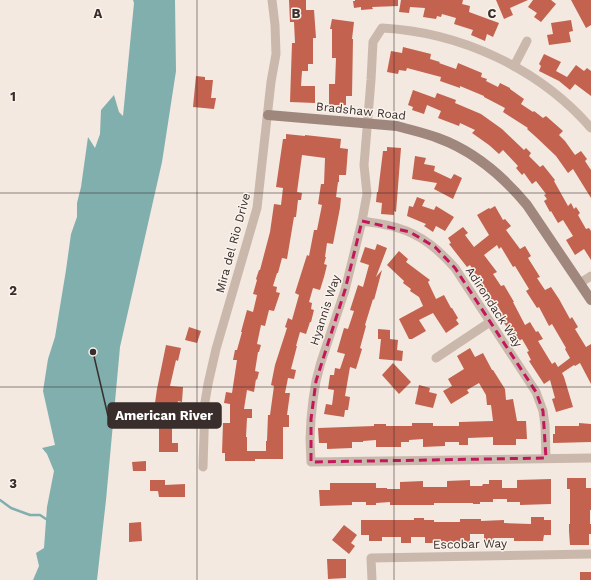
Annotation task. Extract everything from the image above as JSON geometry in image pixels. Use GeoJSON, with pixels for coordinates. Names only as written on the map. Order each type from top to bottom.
{"type":"FeatureCollection","features":[{"type":"Feature","properties":{"kind":"street","name":"Mira del Rio Drive"},"geometry":{"type":"LineString","coordinates":[[203,467],[205,402],[208,384],[216,349],[257,208],[271,82],[276,54],[272,0]]}},
{"type":"Feature","properties":{"kind":"street","name":"Hyannis Way"},"geometry":{"type":"LineString","coordinates":[[591,128],[558,96],[514,66],[498,58],[453,40],[412,31],[382,28],[373,42],[364,165],[367,194],[345,290],[316,381],[310,439],[311,462],[591,458]]}},
{"type":"Feature","properties":{"kind":"street"},"geometry":{"type":"LineString","coordinates":[[514,66],[527,41]]}},
{"type":"Feature","properties":{"kind":"street","name":"Bradshaw Road"},"geometry":{"type":"LineString","coordinates":[[268,115],[397,126],[438,138],[470,153],[504,179],[527,206],[591,300]]}},
{"type":"Feature","properties":{"kind":"street","name":"Adirondack Way"},"geometry":{"type":"LineString","coordinates":[[362,221],[388,225],[415,235],[435,247],[455,268],[536,392],[541,405],[545,425],[546,458]]}},
{"type":"Feature","properties":{"kind":"street"},"geometry":{"type":"LineString","coordinates":[[580,283],[591,276]]}},
{"type":"Feature","properties":{"kind":"street"},"geometry":{"type":"LineString","coordinates":[[436,358],[490,322]]}},
{"type":"Feature","properties":{"kind":"street","name":"Escobar Way"},"geometry":{"type":"LineString","coordinates":[[372,580],[371,558],[591,554]]}},
{"type":"Feature","properties":{"kind":"highlighted area"},"geometry":{"type":"Polygon","coordinates":[[[362,221],[410,232],[435,247],[455,268],[536,392],[543,411],[546,458],[311,462],[311,419],[316,381],[345,290],[362,221]]]}},
{"type":"Feature","properties":{"kind":"water"},"geometry":{"type":"Polygon","coordinates":[[[133,0],[175,0],[176,71],[162,162],[120,347],[97,580],[33,580],[39,566],[36,553],[44,548],[47,507],[54,471],[47,454],[42,448],[55,445],[43,391],[48,359],[55,337],[71,234],[77,217],[77,203],[81,187],[88,137],[95,148],[100,134],[101,110],[114,95],[119,112],[123,116],[134,3],[133,0]]]}},
{"type":"Feature","properties":{"kind":"building"},"geometry":{"type":"Polygon","coordinates":[[[289,0],[306,0],[306,10],[314,10],[316,38],[313,38],[313,64],[308,64],[308,71],[302,71],[301,86],[315,86],[315,103],[290,102],[292,43],[295,43],[294,22],[290,22],[289,0]]]}},
{"type":"Feature","properties":{"kind":"building"},"geometry":{"type":"Polygon","coordinates":[[[398,0],[398,6],[372,7],[373,9],[361,10],[361,7],[354,8],[353,1],[398,0]]]}},
{"type":"Feature","properties":{"kind":"building"},"geometry":{"type":"Polygon","coordinates":[[[401,0],[463,0],[462,4],[470,6],[469,12],[499,23],[493,37],[487,34],[485,41],[471,35],[473,30],[454,24],[456,18],[442,14],[441,17],[437,16],[436,19],[423,17],[425,8],[410,7],[409,13],[399,12],[401,0]]]}},
{"type":"Feature","properties":{"kind":"building"},"geometry":{"type":"Polygon","coordinates":[[[496,0],[528,0],[510,8],[513,15],[504,19],[496,0]]]}},
{"type":"Feature","properties":{"kind":"building"},"geometry":{"type":"Polygon","coordinates":[[[533,0],[551,0],[556,4],[541,22],[534,17],[537,13],[528,7],[533,0]]]}},
{"type":"Feature","properties":{"kind":"building"},"geometry":{"type":"Polygon","coordinates":[[[571,0],[591,0],[591,25],[586,28],[571,0]]]}},
{"type":"Feature","properties":{"kind":"building"},"geometry":{"type":"Polygon","coordinates":[[[332,19],[354,22],[352,39],[352,96],[346,96],[346,105],[329,105],[329,84],[335,84],[336,58],[332,58],[332,29],[330,29],[332,19]]]}},
{"type":"Feature","properties":{"kind":"building"},"geometry":{"type":"Polygon","coordinates":[[[571,20],[573,31],[569,32],[571,42],[549,45],[547,35],[553,34],[551,23],[571,20]]]}},
{"type":"Feature","properties":{"kind":"building"},"geometry":{"type":"Polygon","coordinates":[[[403,47],[431,54],[430,59],[456,69],[458,63],[482,73],[481,77],[487,79],[486,81],[498,87],[500,83],[510,88],[524,99],[521,104],[543,118],[546,116],[563,131],[559,135],[575,155],[581,151],[587,159],[585,161],[591,170],[591,198],[573,169],[568,173],[556,156],[527,129],[528,128],[503,112],[505,108],[484,96],[460,86],[460,88],[440,81],[441,77],[407,68],[406,71],[399,70],[398,74],[387,72],[391,51],[402,53],[403,47]]]}},
{"type":"Feature","properties":{"kind":"building"},"geometry":{"type":"Polygon","coordinates":[[[544,54],[561,62],[556,71],[567,77],[576,65],[584,71],[587,68],[591,71],[591,96],[575,84],[570,90],[559,81],[539,71],[541,66],[539,64],[544,54]]]}},
{"type":"Feature","properties":{"kind":"building"},"geometry":{"type":"Polygon","coordinates":[[[196,76],[205,77],[205,80],[213,80],[211,98],[216,98],[214,109],[193,107],[196,76]]]}},
{"type":"Feature","properties":{"kind":"building"},"geometry":{"type":"Polygon","coordinates":[[[413,90],[435,98],[437,93],[456,100],[455,103],[481,114],[502,129],[524,150],[526,148],[531,153],[529,156],[540,167],[543,165],[555,180],[554,181],[568,206],[571,203],[574,209],[576,207],[580,213],[578,215],[586,229],[589,228],[591,231],[591,260],[584,249],[575,255],[566,240],[573,236],[563,220],[558,223],[551,211],[550,212],[544,201],[547,199],[544,195],[546,194],[536,181],[532,184],[524,173],[522,175],[516,168],[518,166],[503,150],[499,154],[472,133],[475,130],[460,123],[459,126],[438,118],[441,111],[427,105],[424,114],[412,110],[413,107],[408,105],[413,90]]]}},
{"type":"Feature","properties":{"kind":"building"},"geometry":{"type":"Polygon","coordinates":[[[286,134],[341,139],[340,148],[348,149],[346,175],[339,175],[338,182],[336,197],[341,198],[340,208],[333,244],[327,243],[324,264],[327,265],[320,290],[313,288],[309,302],[312,303],[311,309],[314,310],[311,322],[306,334],[300,332],[296,346],[291,369],[296,370],[294,379],[288,378],[285,393],[290,393],[287,415],[289,415],[289,427],[283,427],[283,459],[225,461],[225,453],[222,453],[223,423],[230,423],[230,404],[224,403],[226,392],[232,393],[237,360],[233,360],[247,310],[253,312],[257,295],[253,294],[270,232],[274,204],[281,205],[283,188],[276,187],[283,139],[286,139],[286,134]],[[302,155],[297,192],[302,193],[301,200],[298,200],[287,259],[282,258],[273,286],[277,287],[276,292],[280,293],[274,311],[269,310],[265,326],[261,325],[257,344],[261,345],[258,352],[255,371],[259,372],[257,380],[256,379],[254,392],[247,390],[244,409],[252,409],[252,418],[247,418],[247,451],[266,451],[268,415],[270,415],[274,386],[271,385],[275,365],[287,328],[285,327],[288,318],[292,320],[299,295],[295,293],[307,255],[309,256],[314,230],[317,230],[322,205],[318,204],[321,184],[324,184],[325,158],[302,155]]]}},
{"type":"Feature","properties":{"kind":"building"},"geometry":{"type":"Polygon","coordinates":[[[387,147],[401,148],[396,212],[394,211],[394,215],[381,214],[382,203],[376,202],[383,151],[387,151],[387,147]]]}},
{"type":"Feature","properties":{"kind":"building"},"geometry":{"type":"Polygon","coordinates":[[[415,156],[426,158],[424,164],[435,166],[434,171],[451,179],[454,174],[462,178],[453,199],[434,189],[437,183],[412,179],[415,156]]]}},
{"type":"Feature","properties":{"kind":"building"},"geometry":{"type":"Polygon","coordinates":[[[417,197],[425,200],[422,206],[434,210],[436,206],[454,217],[445,231],[436,226],[433,232],[424,226],[426,224],[407,216],[409,206],[413,207],[417,197]]]}},
{"type":"Feature","properties":{"kind":"building"},"geometry":{"type":"Polygon","coordinates":[[[495,206],[503,220],[505,219],[511,226],[506,230],[520,249],[525,246],[531,256],[528,258],[540,277],[537,278],[545,290],[551,287],[570,319],[572,317],[578,327],[575,329],[586,347],[591,344],[591,384],[580,363],[562,373],[573,407],[556,412],[552,399],[555,398],[550,380],[544,384],[529,361],[531,360],[527,352],[529,351],[522,339],[516,343],[503,321],[505,320],[495,301],[491,303],[478,285],[481,283],[470,265],[467,267],[449,244],[451,243],[448,238],[463,227],[468,233],[465,235],[474,247],[489,235],[477,215],[489,208],[490,209],[495,206]],[[497,245],[484,255],[497,272],[493,274],[501,286],[504,285],[525,325],[530,322],[536,332],[538,331],[543,339],[538,341],[552,364],[555,362],[558,367],[570,358],[565,349],[566,348],[552,324],[549,326],[539,307],[537,308],[526,291],[529,289],[515,266],[513,267],[501,247],[499,249],[497,245]]]}},
{"type":"Feature","properties":{"kind":"building"},"geometry":{"type":"Polygon","coordinates":[[[377,244],[387,248],[376,277],[382,270],[374,300],[373,299],[365,325],[360,348],[362,349],[356,369],[350,367],[345,396],[350,397],[348,410],[345,410],[344,417],[324,414],[326,404],[332,405],[334,390],[328,389],[330,375],[334,375],[335,368],[340,369],[345,354],[337,352],[344,328],[348,329],[354,311],[350,310],[358,285],[363,287],[369,265],[360,262],[365,247],[375,250],[377,244]]]}},
{"type":"Feature","properties":{"kind":"building"},"geometry":{"type":"Polygon","coordinates":[[[399,251],[408,259],[406,262],[430,280],[428,282],[436,299],[444,295],[458,318],[456,320],[459,324],[446,333],[433,313],[419,320],[426,331],[412,339],[409,339],[399,319],[423,306],[419,297],[410,291],[411,289],[403,283],[404,281],[387,265],[399,251]]]}},
{"type":"Feature","properties":{"kind":"building"},"geometry":{"type":"Polygon","coordinates":[[[189,327],[201,331],[197,343],[185,340],[189,327]]]}},
{"type":"Feature","properties":{"kind":"building"},"geometry":{"type":"Polygon","coordinates":[[[378,329],[390,330],[390,339],[398,340],[397,350],[403,351],[402,361],[379,359],[381,339],[378,339],[378,329]]]}},
{"type":"Feature","properties":{"kind":"building"},"geometry":{"type":"Polygon","coordinates":[[[166,345],[181,348],[178,361],[176,360],[170,386],[183,387],[182,402],[178,401],[176,418],[172,417],[172,443],[178,443],[178,452],[159,452],[159,428],[164,428],[166,408],[160,407],[160,404],[155,403],[166,345]]]}},
{"type":"Feature","properties":{"kind":"building"},"geometry":{"type":"Polygon","coordinates":[[[470,348],[475,357],[483,353],[505,389],[506,400],[513,399],[517,421],[526,421],[527,439],[516,439],[516,445],[493,445],[493,437],[468,438],[468,445],[459,445],[459,442],[445,442],[445,446],[423,447],[423,439],[401,442],[401,447],[376,447],[376,440],[352,442],[352,448],[327,449],[327,443],[319,443],[318,428],[374,426],[374,424],[386,424],[386,426],[412,426],[412,423],[433,423],[433,426],[459,426],[459,422],[493,421],[491,405],[487,405],[486,395],[479,383],[467,390],[469,393],[451,404],[443,391],[452,386],[448,379],[464,369],[457,356],[470,348]]]}},
{"type":"Feature","properties":{"kind":"building"},"geometry":{"type":"Polygon","coordinates":[[[393,363],[411,382],[399,394],[382,375],[393,363]]]}},
{"type":"Feature","properties":{"kind":"building"},"geometry":{"type":"Polygon","coordinates":[[[419,385],[430,388],[429,392],[437,394],[433,408],[415,404],[419,385]]]}},
{"type":"Feature","properties":{"kind":"building"},"geometry":{"type":"Polygon","coordinates":[[[579,423],[591,424],[591,442],[553,443],[555,426],[579,426],[579,423]]]}},
{"type":"Feature","properties":{"kind":"building"},"geometry":{"type":"Polygon","coordinates":[[[146,461],[146,471],[133,471],[132,462],[146,461]]]}},
{"type":"Feature","properties":{"kind":"building"},"geometry":{"type":"Polygon","coordinates":[[[567,478],[586,478],[586,488],[591,488],[591,534],[589,534],[589,545],[570,545],[570,489],[567,489],[567,478]]]}},
{"type":"Feature","properties":{"kind":"building"},"geometry":{"type":"Polygon","coordinates":[[[551,479],[551,504],[520,505],[520,502],[507,502],[507,499],[493,499],[493,502],[480,502],[480,504],[434,503],[434,505],[390,505],[390,502],[376,503],[376,505],[366,505],[366,502],[352,502],[352,505],[320,506],[319,490],[330,490],[330,483],[376,483],[376,488],[400,489],[400,482],[423,481],[423,487],[447,487],[447,481],[470,480],[470,486],[482,486],[483,484],[489,484],[489,480],[502,480],[502,488],[517,488],[517,480],[551,479]]]}},
{"type":"Feature","properties":{"kind":"building"},"geometry":{"type":"Polygon","coordinates":[[[150,480],[165,480],[165,485],[185,484],[185,497],[159,497],[158,491],[150,491],[150,480]]]}},
{"type":"Feature","properties":{"kind":"building"},"geometry":{"type":"Polygon","coordinates":[[[531,517],[544,517],[544,520],[551,520],[551,535],[544,535],[543,541],[514,541],[514,538],[494,538],[494,542],[484,542],[484,534],[470,534],[470,542],[425,543],[425,537],[411,537],[411,543],[401,543],[401,537],[382,537],[382,541],[369,541],[369,535],[361,535],[361,520],[414,520],[414,518],[424,518],[424,520],[434,520],[434,522],[460,522],[460,519],[481,519],[481,521],[504,520],[504,523],[531,524],[531,517]]]}},
{"type":"Feature","properties":{"kind":"building"},"geometry":{"type":"Polygon","coordinates":[[[141,522],[142,541],[129,542],[129,523],[141,522]]]}},
{"type":"Feature","properties":{"kind":"building"},"geometry":{"type":"Polygon","coordinates":[[[344,525],[357,535],[351,543],[355,546],[349,554],[332,540],[344,525]]]}},
{"type":"Feature","properties":{"kind":"building"},"geometry":{"type":"Polygon","coordinates":[[[327,559],[346,559],[346,578],[328,579],[327,559]]]}},
{"type":"Feature","properties":{"kind":"building"},"geometry":{"type":"Polygon","coordinates":[[[580,572],[591,572],[591,580],[580,580],[580,572]]]}},
{"type":"Feature","properties":{"kind":"waterway"},"geometry":{"type":"LineString","coordinates":[[0,500],[11,508],[30,515],[40,515],[46,519]]}},
{"type":"Feature","properties":{"kind":"place","name":"American River"},"geometry":{"type":"Point","coordinates":[93,352]}}]}
